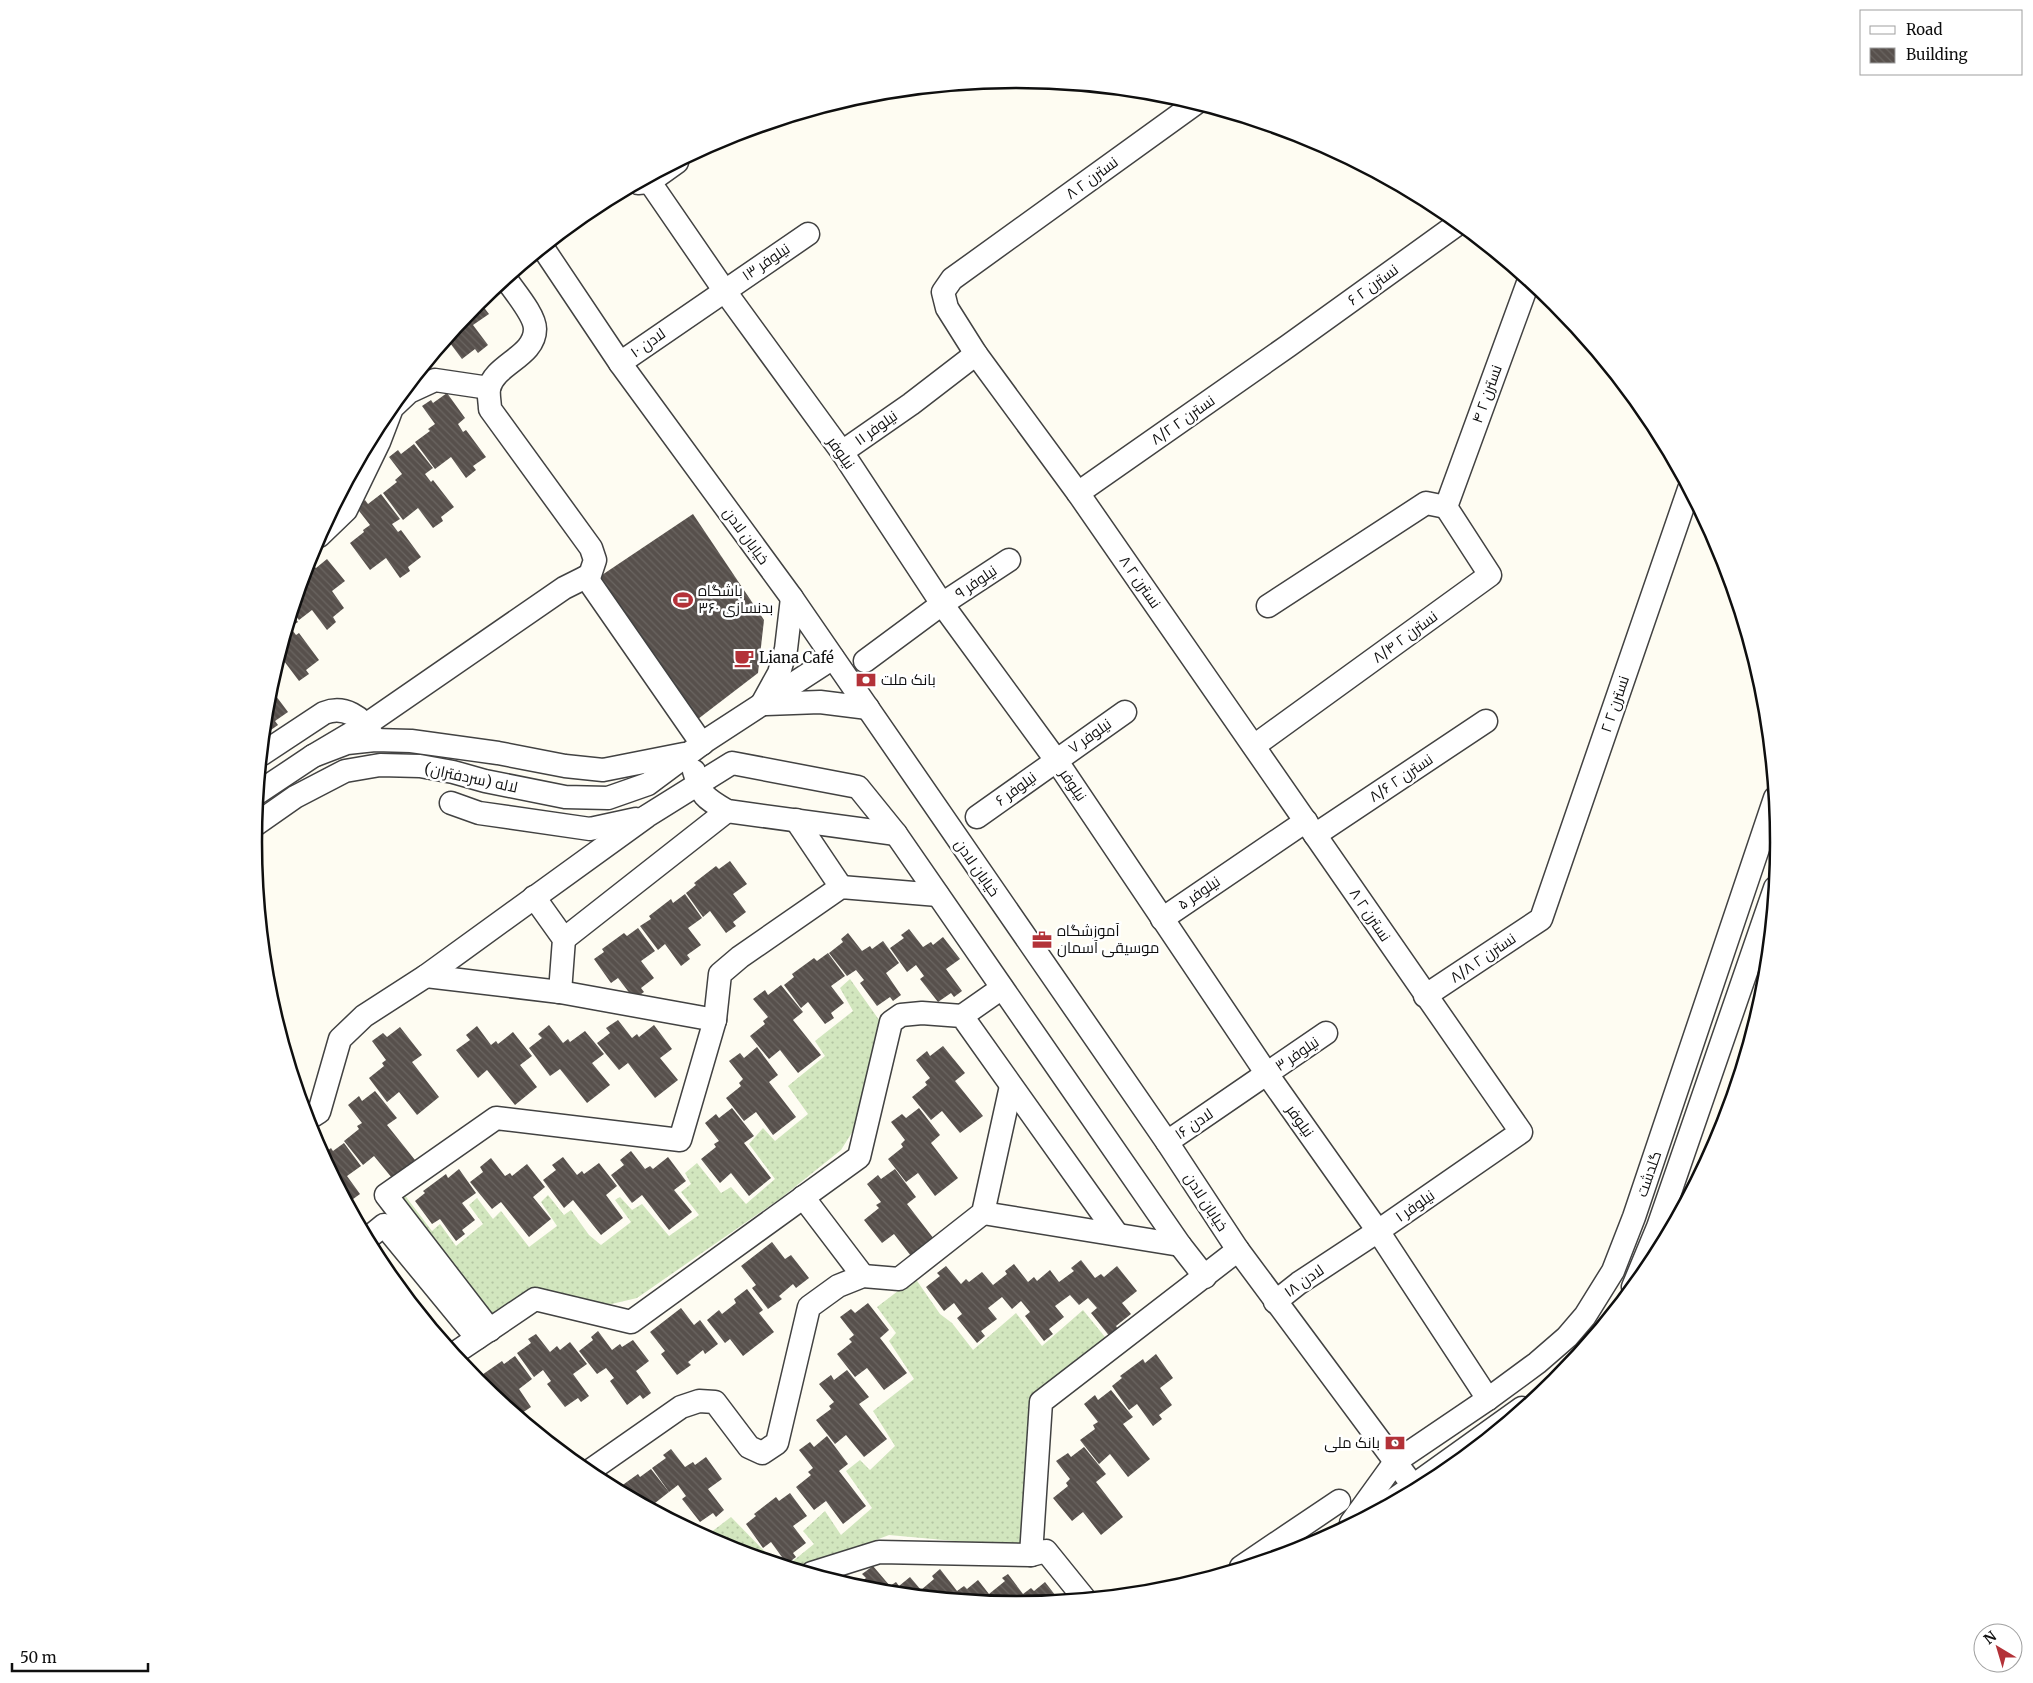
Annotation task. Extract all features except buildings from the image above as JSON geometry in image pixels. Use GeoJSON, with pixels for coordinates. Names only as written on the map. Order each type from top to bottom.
{"type":"FeatureCollection","features":[{"type":"Feature","properties":{"kind":"street","name":"۸ نسترن ۲"},"geometry":{"type":"LineString","coordinates":[[1189,108],[952,279],[943,292],[947,308],[976,354],[1078,493],[1521,1132]]}},
{"type":"Feature","properties":{"kind":"street","name":"نیلوفر"},"geometry":{"type":"LineString","coordinates":[[648,185],[842,452],[942,604],[1056,760],[1267,1074],[1378,1231],[1488,1399]]}},
{"type":"Feature","properties":{"kind":"street","name":"۶ نسترن ۲"},"geometry":{"type":"LineString","coordinates":[[1288,346],[1453,227]]}},
{"type":"Feature","properties":{"kind":"street","name":"۱۳ نیلوفر"},"geometry":{"type":"LineString","coordinates":[[675,324],[808,234]]}},
{"type":"Feature","properties":{"kind":"street","name":"خیابان لادن"},"geometry":{"type":"LineString","coordinates":[[546,252],[620,363],[792,598],[1167,1142],[1238,1250],[1411,1483]]}},
{"type":"Feature","properties":{"kind":"street"},"geometry":{"type":"LineString","coordinates":[[264,788],[313,756],[371,732],[564,588],[588,576],[595,560],[591,548],[490,409],[489,388],[499,372],[532,345],[535,328],[528,311],[509,284]]}},
{"type":"Feature","properties":{"kind":"street","name":"۴ نسترن ۲"},"geometry":{"type":"LineString","coordinates":[[1446,507],[1527,287]]}},
{"type":"Feature","properties":{"kind":"street","name":"۱۰ لادن"},"geometry":{"type":"LineString","coordinates":[[620,363],[675,324]]}},
{"type":"Feature","properties":{"kind":"street","name":"۸/۲ نسترن ۲"},"geometry":{"type":"LineString","coordinates":[[1078,493],[1288,346]]}},
{"type":"Feature","properties":{"kind":"street","name":"۱۱ نیلوفر"},"geometry":{"type":"LineString","coordinates":[[842,452],[911,404],[976,354]]}},
{"type":"Feature","properties":{"kind":"street"},"geometry":{"type":"LineString","coordinates":[[412,391],[436,380],[489,388]]}},
{"type":"Feature","properties":{"kind":"street"},"geometry":{"type":"LineString","coordinates":[[334,522],[346,510],[380,438]]}},
{"type":"Feature","properties":{"kind":"street","name":"۲ نسترن ۲"},"geometry":{"type":"LineString","coordinates":[[1541,919],[1686,496]]}},
{"type":"Feature","properties":{"kind":"street"},"geometry":{"type":"LineString","coordinates":[[1268,606],[1426,503],[1446,507]]}},
{"type":"Feature","properties":{"kind":"street","name":"۸/۴ نسترن ۲"},"geometry":{"type":"LineString","coordinates":[[1254,746],[1490,575],[1446,507]]}},
{"type":"Feature","properties":{"kind":"street","name":"۹ نیلوفر"},"geometry":{"type":"LineString","coordinates":[[866,661],[942,604],[1009,560]]}},
{"type":"Feature","properties":{"kind":"street"},"geometry":{"type":"LineString","coordinates":[[588,576],[700,746],[698,786],[706,798],[727,810],[896,834]]}},
{"type":"Feature","properties":{"kind":"street"},"geometry":{"type":"LineString","coordinates":[[762,704],[779,673],[786,649],[792,598]]}},
{"type":"Feature","properties":{"kind":"street","name":"لاله (سردفتران)"},"geometry":{"type":"LineString","coordinates":[[263,819],[295,796],[345,771],[380,765],[420,766],[565,797],[608,798],[648,784],[700,746],[833,658]]}},
{"type":"Feature","properties":{"kind":"street"},"geometry":{"type":"LineString","coordinates":[[762,704],[820,702],[868,708]]}},
{"type":"Feature","properties":{"kind":"street"},"geometry":{"type":"LineString","coordinates":[[268,750],[324,713],[331,710],[349,712],[371,732],[380,765]]}},
{"type":"Feature","properties":{"kind":"street","name":"۷ نیلوفر"},"geometry":{"type":"LineString","coordinates":[[1056,760],[1125,712]]}},
{"type":"Feature","properties":{"kind":"street","name":"۸/۶ نسترن ۲"},"geometry":{"type":"LineString","coordinates":[[1235,868],[1311,828],[1486,721]]}},
{"type":"Feature","properties":{"kind":"street","name":"لاله (سردفتران)"},"geometry":{"type":"LineString","coordinates":[[371,732],[411,741],[498,753],[565,766],[603,770],[700,746]]}},
{"type":"Feature","properties":{"kind":"street","name":"۶ نیلوفر"},"geometry":{"type":"LineString","coordinates":[[976,817],[1056,760]]}},
{"type":"Feature","properties":{"kind":"street"},"geometry":{"type":"LineString","coordinates":[[314,1115],[319,1112],[340,1039],[364,1016],[426,976],[647,816],[698,786],[732,763],[858,787],[896,834],[1180,1245],[1205,1277]]}},
{"type":"Feature","properties":{"kind":"street"},"geometry":{"type":"LineString","coordinates":[[479,813],[485,781]]}},
{"type":"Feature","properties":{"kind":"street"},"geometry":{"type":"LineString","coordinates":[[451,803],[479,813],[590,830],[647,816]]}},
{"type":"Feature","properties":{"kind":"street"},"geometry":{"type":"LineString","coordinates":[[564,939],[727,810]]}},
{"type":"Feature","properties":{"kind":"street"},"geometry":{"type":"LineString","coordinates":[[796,820],[841,888]]}},
{"type":"Feature","properties":{"kind":"street","name":"گلدشت"},"geometry":{"type":"LineString","coordinates":[[1395,1462],[1488,1399],[1544,1357],[1567,1337],[1585,1316],[1613,1271],[1770,843]]}},
{"type":"Feature","properties":{"kind":"street","name":"۵ نیلوفر"},"geometry":{"type":"LineString","coordinates":[[1162,918],[1235,868]]}},
{"type":"Feature","properties":{"kind":"street"},"geometry":{"type":"LineString","coordinates":[[484,1334],[386,1195],[496,1118],[680,1140],[715,1020],[720,974],[740,957],[841,888],[938,896]]}},
{"type":"Feature","properties":{"kind":"street"},"geometry":{"type":"LineString","coordinates":[[534,897],[564,939],[560,992]]}},
{"type":"Feature","properties":{"kind":"street","name":"گلدشت"},"geometry":{"type":"LineString","coordinates":[[1646,1255],[1658,1227],[1767,913]]}},
{"type":"Feature","properties":{"kind":"street","name":"۸/۸ نسترن ۲"},"geometry":{"type":"LineString","coordinates":[[1425,996],[1541,919]]}},
{"type":"Feature","properties":{"kind":"street"},"geometry":{"type":"LineString","coordinates":[[426,976],[560,992],[715,1020]]}},
{"type":"Feature","properties":{"kind":"street"},"geometry":{"type":"LineString","coordinates":[[460,1350],[535,1299],[631,1322],[859,1157],[891,1022],[901,1015],[922,1013],[962,1016],[1002,988]]}},
{"type":"Feature","properties":{"kind":"street"},"geometry":{"type":"LineString","coordinates":[[962,1016],[1117,1234]]}},
{"type":"Feature","properties":{"kind":"street","name":"۳ نیلوفر"},"geometry":{"type":"LineString","coordinates":[[1222,1106],[1326,1033]]}},
{"type":"Feature","properties":{"kind":"street"},"geometry":{"type":"LineString","coordinates":[[596,1466],[681,1406],[698,1401],[715,1402],[749,1447],[762,1452],[777,1443],[809,1307],[838,1286],[863,1276],[899,1279],[983,1213],[1011,1086]]}},
{"type":"Feature","properties":{"kind":"street","name":"۱۶ لادن"},"geometry":{"type":"LineString","coordinates":[[1167,1142],[1222,1106]]}},
{"type":"Feature","properties":{"kind":"street","name":"۱ نیلوفر"},"geometry":{"type":"LineString","coordinates":[[1334,1261],[1521,1132]]}},
{"type":"Feature","properties":{"kind":"street"},"geometry":{"type":"LineString","coordinates":[[803,1197],[863,1276]]}},
{"type":"Feature","properties":{"kind":"street"},"geometry":{"type":"LineString","coordinates":[[983,1213],[1180,1245]]}},
{"type":"Feature","properties":{"kind":"street"},"geometry":{"type":"LineString","coordinates":[[1634,1217],[1658,1227]]}},
{"type":"Feature","properties":{"kind":"street"},"geometry":{"type":"LineString","coordinates":[[374,1233],[384,1225],[484,1334]]}},
{"type":"Feature","properties":{"kind":"street"},"geometry":{"type":"LineString","coordinates":[[1031,1555],[1041,1402],[1238,1250]]}},
{"type":"Feature","properties":{"kind":"street","name":"۱۸ لادن"},"geometry":{"type":"LineString","coordinates":[[1275,1302],[1334,1261]]}},
{"type":"Feature","properties":{"kind":"street"},"geometry":{"type":"LineString","coordinates":[[1358,1514],[1395,1462]]}},
{"type":"Feature","properties":{"kind":"street"},"geometry":{"type":"LineString","coordinates":[[1259,1555],[1339,1501]]}},
{"type":"Feature","properties":{"kind":"street"},"geometry":{"type":"LineString","coordinates":[[823,1571],[879,1552],[1031,1555],[1046,1551],[1080,1593]]}},
{"type":"Feature","properties":{"kind":"green space"},"geometry":{"type":"Polygon","coordinates":[[[850,979],[882,1024],[861,1118],[841,1150],[781,1198],[637,1298],[603,1306],[535,1291],[491,1323],[395,1199],[403,1193],[432,1231],[440,1224],[456,1246],[483,1224],[469,1205],[477,1198],[493,1219],[501,1211],[529,1247],[557,1226],[541,1202],[548,1195],[564,1215],[571,1210],[589,1235],[601,1245],[631,1222],[615,1200],[620,1197],[632,1210],[642,1204],[669,1236],[699,1215],[681,1192],[691,1184],[685,1173],[697,1163],[721,1193],[731,1187],[746,1204],[775,1179],[749,1144],[763,1128],[775,1141],[808,1114],[788,1086],[825,1056],[815,1041],[853,1011],[840,988],[850,979]]]}},
{"type":"Feature","properties":{"kind":"green space"},"geometry":{"type":"Polygon","coordinates":[[[915,1278],[940,1314],[952,1323],[973,1350],[1016,1313],[1042,1346],[1083,1310],[1109,1342],[1034,1396],[1022,1547],[889,1535],[819,1562],[812,1567],[793,1561],[814,1544],[803,1531],[825,1511],[841,1535],[872,1508],[846,1471],[860,1460],[870,1470],[895,1446],[873,1411],[914,1379],[889,1341],[896,1333],[877,1307],[915,1278]]]}},
{"type":"Feature","properties":{"kind":"green space"},"geometry":{"type":"Polygon","coordinates":[[[731,1517],[765,1552],[728,1538],[712,1531],[731,1517]]]}},
{"type":"Feature","properties":{"kind":"place","name":"باشگاه بدنسازی ۳۶۰"},"geometry":{"type":"Point","coordinates":[683,600]}},
{"type":"Feature","properties":{"kind":"place","name":"Liana Café"},"geometry":{"type":"Point","coordinates":[744,658]}},
{"type":"Feature","properties":{"kind":"place","name":"بانک ملت"},"geometry":{"type":"Point","coordinates":[866,680]}},
{"type":"Feature","properties":{"kind":"place","name":"آموزشگاه موسیقی آسمان"},"geometry":{"type":"Point","coordinates":[1042,940]}},
{"type":"Feature","properties":{"kind":"place","name":"بانک ملی"},"geometry":{"type":"Point","coordinates":[1395,1443]}}]}
